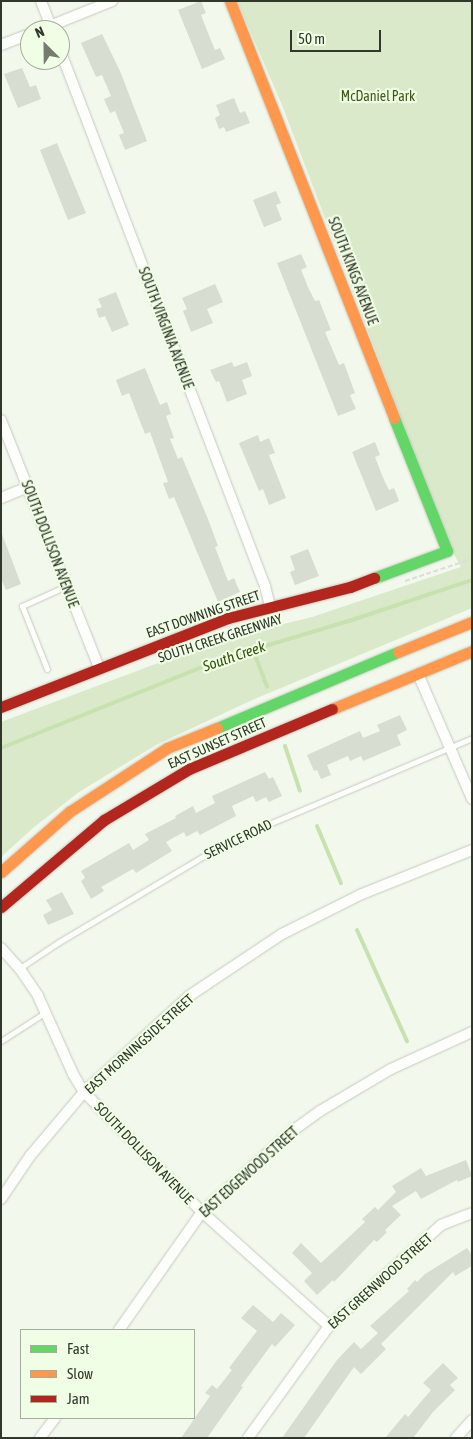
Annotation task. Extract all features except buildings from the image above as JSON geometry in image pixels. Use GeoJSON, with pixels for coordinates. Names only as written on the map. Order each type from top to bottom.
{"type":"FeatureCollection","features":[{"type":"Feature","properties":{"kind":"main road","name":"SOUTH KINGS AVENUE"},"geometry":{"type":"LineString","coordinates":[[230,1],[447,551]]}},
{"type":"Feature","properties":{"kind":"main road","name":"EAST DOWNING STREET"},"geometry":{"type":"LineString","coordinates":[[1,707],[228,618],[350,587],[447,551]]}},
{"type":"Feature","properties":{"kind":"main road","name":"EAST SUNSET STREET"},"geometry":{"type":"LineString","coordinates":[[1,872],[69,812],[168,748],[472,622]]}},
{"type":"Feature","properties":{"kind":"main road","name":"EAST SUNSET STREET"},"geometry":{"type":"LineString","coordinates":[[1,907],[104,820],[189,769],[472,651]]}},
{"type":"Feature","properties":{"kind":"street"},"geometry":{"type":"LineString","coordinates":[[41,1],[49,20]]}},
{"type":"Feature","properties":{"kind":"street"},"geometry":{"type":"LineString","coordinates":[[70,20],[112,1]]}},
{"type":"Feature","properties":{"kind":"street"},"geometry":{"type":"LineString","coordinates":[[1,45],[20,38]]}},
{"type":"Feature","properties":{"kind":"street","name":"SOUTH VIRGINIA AVENUE"},"geometry":{"type":"LineString","coordinates":[[68,70],[265,586],[270,606]]}},
{"type":"Feature","properties":{"kind":"street","name":"SOUTH DOLLISON AVENUE"},"geometry":{"type":"LineString","coordinates":[[1,420],[99,668]]}},
{"type":"Feature","properties":{"kind":"street"},"geometry":{"type":"LineString","coordinates":[[1,498],[28,487]]}},
{"type":"Feature","properties":{"kind":"street"},"geometry":{"type":"LineString","coordinates":[[418,674],[472,799]]}},
{"type":"Feature","properties":{"kind":"street","name":"EAST MORNINGSIDE STREET"},"geometry":{"type":"LineString","coordinates":[[1,1199],[30,1156],[84,1092],[189,996],[282,934],[362,894],[472,850]]}},
{"type":"Feature","properties":{"kind":"street","name":"SOUTH DOLLISON AVENUE"},"geometry":{"type":"LineString","coordinates":[[1,948],[20,969],[46,1012],[73,1074],[84,1092],[202,1212],[329,1326]]}},
{"type":"Feature","properties":{"kind":"street","name":"EAST EDGEWOOD STREET"},"geometry":{"type":"LineString","coordinates":[[121,1329],[202,1212],[291,1132],[320,1111],[391,1069],[472,1032]]}},
{"type":"Feature","properties":{"kind":"street","name":"EAST GREENWOOD STREET"},"geometry":{"type":"LineString","coordinates":[[248,1438],[329,1326],[441,1225],[472,1212]]}},
{"type":"Feature","properties":{"kind":"street"},"geometry":{"type":"LineString","coordinates":[[40,1438],[55,1419]]}},
{"type":"Feature","properties":{"kind":"street"},"geometry":{"type":"LineString","coordinates":[[456,1438],[472,1420]]}},
{"type":"Feature","properties":{"kind":"lane"},"geometry":{"type":"LineString","coordinates":[[47,669],[22,606],[66,586]]}},
{"type":"Feature","properties":{"kind":"lane","name":"SERVICE ROAD"},"geometry":{"type":"LineString","coordinates":[[20,969],[59,942],[231,840],[472,738]]}},
{"type":"Feature","properties":{"kind":"lane"},"geometry":{"type":"LineString","coordinates":[[1,1041],[46,1012]]}},
{"type":"Feature","properties":{"kind":"path"},"geometry":{"type":"LineString","coordinates":[[399,584],[472,559]]}},
{"type":"Feature","properties":{"kind":"green space","name":"McDaniel Park"},"geometry":{"type":"Polygon","coordinates":[[[237,1],[472,1],[472,608],[250,701],[156,745],[79,792],[33,828],[1,857],[1,722],[222,639],[312,617],[461,567],[451,549],[282,105],[237,1]]]}},
{"type":"Feature","properties":{"kind":"waterway","name":"South Creek"},"geometry":{"type":"LineString","coordinates":[[1,748],[222,659],[349,621],[472,580]]}},
{"type":"Feature","properties":{"kind":"waterway"},"geometry":{"type":"LineString","coordinates":[[253,650],[267,686]]}},
{"type":"Feature","properties":{"kind":"waterway"},"geometry":{"type":"LineString","coordinates":[[285,746],[300,791]]}},
{"type":"Feature","properties":{"kind":"waterway"},"geometry":{"type":"LineString","coordinates":[[317,826],[341,883]]}},
{"type":"Feature","properties":{"kind":"waterway"},"geometry":{"type":"LineString","coordinates":[[357,930],[407,1041]]}},
{"type":"Feature","properties":{"kind":"traffic: fast"},"geometry":{"type":"LineString","coordinates":[[374,578],[447,551],[394,418]]}},
{"type":"Feature","properties":{"kind":"traffic: fast"},"geometry":{"type":"LineString","coordinates":[[217,728],[398,652]]}},
{"type":"Feature","properties":{"kind":"traffic: slow"},"geometry":{"type":"LineString","coordinates":[[230,1],[394,418]]}},
{"type":"Feature","properties":{"kind":"traffic: slow"},"geometry":{"type":"LineString","coordinates":[[398,652],[472,622]]}},
{"type":"Feature","properties":{"kind":"traffic: slow"},"geometry":{"type":"LineString","coordinates":[[332,709],[472,651]]}},
{"type":"Feature","properties":{"kind":"traffic: slow"},"geometry":{"type":"LineString","coordinates":[[1,872],[69,812],[167,748],[217,728]]}},
{"type":"Feature","properties":{"kind":"traffic: jam"},"geometry":{"type":"LineString","coordinates":[[1,707],[228,618],[350,587],[374,578]]}},
{"type":"Feature","properties":{"kind":"traffic: jam"},"geometry":{"type":"LineString","coordinates":[[1,907],[104,820],[189,769],[332,709]]}}]}
